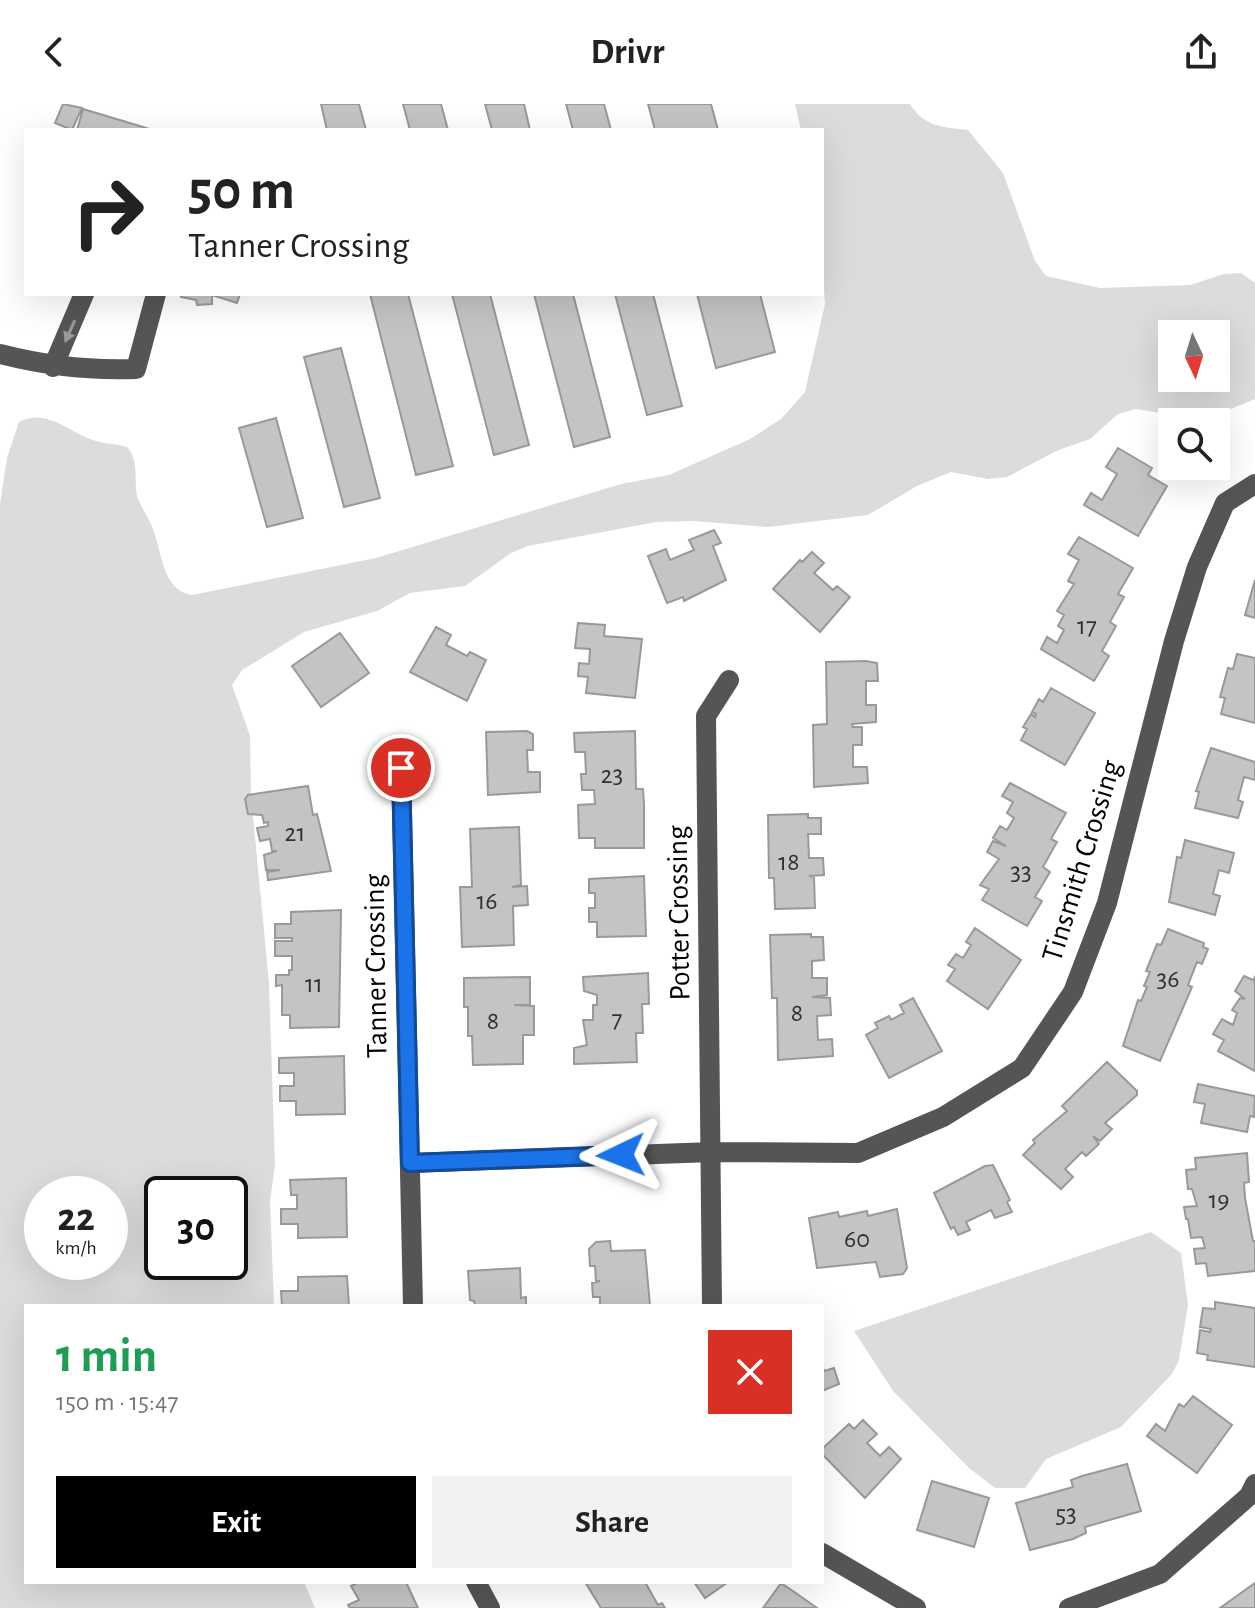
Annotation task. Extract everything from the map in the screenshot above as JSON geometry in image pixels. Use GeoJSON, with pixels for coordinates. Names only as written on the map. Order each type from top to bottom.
{"type":"FeatureCollection","features":[{"type":"Feature","properties":{"kind":"street"},"geometry":{"type":"LineString","coordinates":[[53,367],[83,296]]}},
{"type":"Feature","properties":{"kind":"street"},"geometry":{"type":"LineString","coordinates":[[0,354],[53,367],[93,371],[136,369],[155,296]]}},
{"type":"Feature","properties":{"kind":"street","name":"Tinsmith Crossing"},"geometry":{"type":"LineString","coordinates":[[410,1163],[712,1152],[858,1153],[943,1117],[1022,1068],[1073,992],[1107,903],[1174,641],[1197,567],[1225,503],[1255,484]]}},
{"type":"Feature","properties":{"kind":"street","name":"Potter Crossing"},"geometry":{"type":"LineString","coordinates":[[712,1304],[706,716],[729,680]]}},
{"type":"Feature","properties":{"kind":"street","name":"Tanner Crossing"},"geometry":{"type":"LineString","coordinates":[[401,768],[413,1304]]}},
{"type":"Feature","properties":{"kind":"street"},"geometry":{"type":"LineString","coordinates":[[1069,1608],[1160,1574],[1249,1496],[1255,1484]]}},
{"type":"Feature","properties":{"kind":"street"},"geometry":{"type":"LineString","coordinates":[[824,1554],[916,1608]]}},
{"type":"Feature","properties":{"kind":"street"},"geometry":{"type":"LineString","coordinates":[[477,1584],[490,1608]]}},
{"type":"Feature","properties":{"kind":"shaded area"},"geometry":{"type":"Polygon","coordinates":[[[795,104],[910,104],[928,122],[968,130],[1003,173],[1035,261],[1046,276],[1100,288],[1190,285],[1224,274],[1241,273],[1255,283],[1255,399],[1230,409],[1158,408],[1158,413],[1136,409],[1118,414],[1090,439],[1056,451],[1007,477],[988,479],[951,472],[917,486],[868,515],[768,527],[694,521],[656,522],[528,546],[511,553],[465,586],[410,593],[377,611],[304,632],[242,670],[232,685],[250,736],[251,795],[269,983],[275,1165],[270,1201],[274,1304],[24,1304],[24,1584],[305,1584],[315,1608],[0,1608],[0,504],[7,458],[19,422],[38,417],[47,419],[94,441],[127,447],[135,464],[137,495],[153,529],[165,569],[175,586],[192,595],[376,558],[621,484],[669,475],[750,439],[781,419],[805,392],[825,304],[824,128],[801,128],[795,104]]]}},
{"type":"Feature","properties":{"kind":"shaded area"},"geometry":{"type":"Polygon","coordinates":[[[1151,1232],[1181,1253],[1188,1305],[1179,1360],[1172,1374],[1121,1427],[1046,1459],[1025,1488],[995,1488],[969,1468],[893,1391],[854,1331],[1151,1232]]]}},
{"type":"Feature","properties":{"kind":"building"},"geometry":{"type":"Polygon","coordinates":[[[63,104],[82,108],[73,128],[55,123],[63,104]]]}},
{"type":"Feature","properties":{"kind":"building"},"geometry":{"type":"Polygon","coordinates":[[[321,104],[359,104],[365,128],[327,128],[321,104]]]}},
{"type":"Feature","properties":{"kind":"building"},"geometry":{"type":"Polygon","coordinates":[[[403,104],[441,104],[447,128],[409,128],[403,104]]]}},
{"type":"Feature","properties":{"kind":"building"},"geometry":{"type":"Polygon","coordinates":[[[485,104],[524,104],[530,128],[491,128],[485,104]]]}},
{"type":"Feature","properties":{"kind":"building"},"geometry":{"type":"Polygon","coordinates":[[[566,104],[604,104],[610,128],[572,128],[566,104]]]}},
{"type":"Feature","properties":{"kind":"building"},"geometry":{"type":"Polygon","coordinates":[[[648,104],[711,104],[717,128],[654,128],[648,104]]]}},
{"type":"Feature","properties":{"kind":"building"},"geometry":{"type":"Polygon","coordinates":[[[83,109],[146,128],[78,128],[83,109]]]}},
{"type":"Feature","properties":{"kind":"building"},"geometry":{"type":"Polygon","coordinates":[[[212,296],[212,304],[197,305],[196,300],[181,297],[212,296]]]}},
{"type":"Feature","properties":{"kind":"building"},"geometry":{"type":"Polygon","coordinates":[[[215,296],[239,296],[237,303],[215,296]]]}},
{"type":"Feature","properties":{"kind":"building"},"geometry":{"type":"Polygon","coordinates":[[[371,296],[409,296],[453,466],[416,475],[371,296]]]}},
{"type":"Feature","properties":{"kind":"building"},"geometry":{"type":"Polygon","coordinates":[[[453,296],[491,296],[529,445],[494,455],[453,296]]]}},
{"type":"Feature","properties":{"kind":"building"},"geometry":{"type":"Polygon","coordinates":[[[535,296],[574,296],[610,437],[574,447],[535,296]]]}},
{"type":"Feature","properties":{"kind":"building"},"geometry":{"type":"Polygon","coordinates":[[[616,296],[654,296],[682,406],[647,415],[616,296]]]}},
{"type":"Feature","properties":{"kind":"building"},"geometry":{"type":"Polygon","coordinates":[[[698,296],[761,296],[775,352],[716,368],[698,296]]]}},
{"type":"Feature","properties":{"kind":"building"},"geometry":{"type":"Polygon","coordinates":[[[341,348],[380,498],[344,507],[304,357],[341,348]]]}},
{"type":"Feature","properties":{"kind":"building"},"geometry":{"type":"Polygon","coordinates":[[[276,418],[303,518],[267,527],[239,428],[276,418]]]}},
{"type":"Feature","properties":{"kind":"building"},"geometry":{"type":"Polygon","coordinates":[[[1118,448],[1152,468],[1148,475],[1167,486],[1138,536],[1084,505],[1091,493],[1102,500],[1117,474],[1106,467],[1118,448]]]}},
{"type":"Feature","properties":{"kind":"building"},"geometry":{"type":"Polygon","coordinates":[[[714,530],[721,543],[713,546],[726,580],[684,601],[683,597],[667,603],[648,556],[666,549],[670,560],[694,550],[689,540],[714,530]]]}},
{"type":"Feature","properties":{"kind":"building"},"geometry":{"type":"Polygon","coordinates":[[[1079,537],[1133,568],[1118,594],[1124,597],[1110,622],[1116,626],[1102,651],[1109,656],[1094,681],[1041,649],[1047,637],[1057,643],[1064,630],[1058,626],[1064,615],[1057,611],[1074,584],[1068,581],[1079,560],[1068,554],[1079,537]]]}},
{"type":"Feature","properties":{"kind":"building"},"geometry":{"type":"Polygon","coordinates":[[[812,552],[824,563],[814,573],[833,590],[837,586],[850,597],[820,632],[773,589],[800,560],[802,562],[812,552]]]}},
{"type":"Feature","properties":{"kind":"building"},"geometry":{"type":"Polygon","coordinates":[[[1255,580],[1255,618],[1245,615],[1255,580]]]}},
{"type":"Feature","properties":{"kind":"building"},"geometry":{"type":"Polygon","coordinates":[[[578,623],[605,625],[604,636],[642,639],[635,698],[586,693],[588,677],[578,676],[579,663],[589,664],[590,649],[575,648],[578,623]]]}},
{"type":"Feature","properties":{"kind":"building"},"geometry":{"type":"Polygon","coordinates":[[[436,627],[451,635],[446,645],[467,656],[470,652],[486,660],[467,701],[410,672],[436,627]]]}},
{"type":"Feature","properties":{"kind":"building"},"geometry":{"type":"Polygon","coordinates":[[[340,633],[369,673],[321,707],[292,666],[340,633]]]}},
{"type":"Feature","properties":{"kind":"building"},"geometry":{"type":"Polygon","coordinates":[[[1237,654],[1255,658],[1255,723],[1221,714],[1225,698],[1220,697],[1228,668],[1233,669],[1237,654]]]}},
{"type":"Feature","properties":{"kind":"building"},"geometry":{"type":"Polygon","coordinates":[[[826,662],[877,663],[878,681],[866,681],[866,705],[876,705],[876,722],[852,724],[853,727],[862,727],[862,745],[853,745],[853,767],[867,767],[868,783],[814,787],[813,725],[827,724],[826,662]]]}},
{"type":"Feature","properties":{"kind":"building"},"geometry":{"type":"Polygon","coordinates":[[[1051,688],[1095,713],[1065,765],[1021,740],[1027,729],[1023,727],[1031,714],[1035,717],[1036,714],[1032,712],[1039,699],[1043,702],[1051,688]]]}},
{"type":"Feature","properties":{"kind":"building"},"geometry":{"type":"Polygon","coordinates":[[[527,731],[533,734],[533,750],[527,750],[528,772],[540,772],[540,792],[488,795],[486,732],[527,731]]]}},
{"type":"Feature","properties":{"kind":"building"},"geometry":{"type":"Polygon","coordinates":[[[635,731],[636,789],[643,789],[644,848],[595,848],[595,838],[579,838],[578,805],[595,804],[594,790],[582,790],[581,774],[586,774],[585,752],[575,752],[574,733],[635,731]]]}},
{"type":"Feature","properties":{"kind":"building"},"geometry":{"type":"Polygon","coordinates":[[[1211,748],[1255,762],[1255,780],[1244,777],[1238,800],[1243,802],[1238,818],[1195,808],[1199,792],[1196,791],[1211,748]]]}},
{"type":"Feature","properties":{"kind":"building"},"geometry":{"type":"Polygon","coordinates":[[[1010,783],[1066,813],[1051,839],[1057,842],[1043,867],[1050,872],[1035,897],[1042,901],[1027,926],[982,900],[989,889],[980,885],[999,859],[987,852],[993,841],[1006,846],[993,838],[1000,826],[1007,830],[1014,818],[1007,813],[1013,802],[1002,796],[1010,783]]]}},
{"type":"Feature","properties":{"kind":"building"},"geometry":{"type":"Polygon","coordinates":[[[308,786],[313,815],[317,814],[331,871],[268,880],[267,872],[280,870],[266,870],[264,855],[277,851],[272,851],[270,839],[260,841],[257,828],[268,826],[268,822],[264,823],[262,815],[248,814],[245,799],[248,795],[308,786]]]}},
{"type":"Feature","properties":{"kind":"building"},"geometry":{"type":"Polygon","coordinates":[[[808,814],[808,818],[821,818],[821,834],[808,834],[809,858],[823,858],[824,875],[809,876],[814,877],[815,908],[775,909],[774,878],[769,878],[768,815],[808,814]]]}},
{"type":"Feature","properties":{"kind":"building"},"geometry":{"type":"Polygon","coordinates":[[[519,827],[521,885],[512,887],[527,886],[528,905],[513,906],[514,945],[462,947],[460,887],[472,887],[470,829],[519,827]]]}},
{"type":"Feature","properties":{"kind":"building"},"geometry":{"type":"Polygon","coordinates":[[[1185,840],[1234,853],[1229,873],[1219,870],[1213,894],[1220,896],[1215,915],[1169,902],[1177,857],[1181,858],[1185,840]]]}},
{"type":"Feature","properties":{"kind":"building"},"geometry":{"type":"Polygon","coordinates":[[[644,876],[646,936],[597,937],[597,922],[589,922],[589,908],[595,908],[595,893],[589,893],[589,879],[644,876]]]}},
{"type":"Feature","properties":{"kind":"building"},"geometry":{"type":"Polygon","coordinates":[[[341,910],[339,1027],[290,1028],[290,1015],[282,1015],[282,985],[276,986],[276,975],[289,975],[292,956],[275,956],[275,941],[292,941],[292,938],[275,938],[275,924],[291,924],[291,912],[341,910]]]}},
{"type":"Feature","properties":{"kind":"building"},"geometry":{"type":"Polygon","coordinates":[[[975,928],[1021,960],[988,1009],[947,981],[955,969],[948,965],[956,954],[963,958],[971,945],[966,942],[975,928]]]}},
{"type":"Feature","properties":{"kind":"building"},"geometry":{"type":"Polygon","coordinates":[[[1168,929],[1204,943],[1203,947],[1208,949],[1202,964],[1197,962],[1188,985],[1192,987],[1160,1061],[1123,1046],[1138,1000],[1141,1001],[1147,987],[1144,986],[1150,972],[1146,971],[1157,944],[1161,945],[1168,929]]]}},
{"type":"Feature","properties":{"kind":"building"},"geometry":{"type":"Polygon","coordinates":[[[811,934],[811,937],[823,937],[824,960],[812,961],[812,978],[827,978],[827,995],[812,997],[830,998],[831,1015],[817,1016],[818,1040],[832,1039],[833,1056],[778,1060],[777,998],[772,998],[770,935],[811,934]]]}},
{"type":"Feature","properties":{"kind":"building"},"geometry":{"type":"Polygon","coordinates":[[[648,973],[649,1004],[642,1004],[643,1033],[636,1033],[637,1062],[574,1064],[574,1048],[587,1045],[583,1020],[593,1020],[593,1005],[597,1005],[597,995],[584,991],[583,977],[648,973]]]}},
{"type":"Feature","properties":{"kind":"building"},"geometry":{"type":"Polygon","coordinates":[[[1244,976],[1253,980],[1255,977],[1255,1071],[1218,1051],[1224,1040],[1213,1034],[1222,1019],[1233,1025],[1237,1013],[1232,1010],[1240,998],[1245,999],[1235,991],[1244,976]]]}},
{"type":"Feature","properties":{"kind":"building"},"geometry":{"type":"Polygon","coordinates":[[[530,977],[530,1005],[514,1005],[534,1006],[534,1035],[523,1035],[523,1064],[473,1065],[472,1036],[468,1036],[468,1007],[464,1007],[464,978],[530,977]]]}},
{"type":"Feature","properties":{"kind":"building"},"geometry":{"type":"Polygon","coordinates":[[[913,998],[942,1051],[889,1078],[866,1035],[878,1028],[875,1023],[904,1013],[900,1005],[913,998]]]}},
{"type":"Feature","properties":{"kind":"building"},"geometry":{"type":"Polygon","coordinates":[[[344,1056],[345,1114],[296,1115],[296,1101],[280,1101],[280,1086],[294,1086],[294,1073],[279,1073],[279,1058],[344,1056]]]}},
{"type":"Feature","properties":{"kind":"building"},"geometry":{"type":"Polygon","coordinates":[[[1107,1062],[1137,1091],[1137,1095],[1105,1123],[1112,1129],[1100,1141],[1093,1136],[1099,1144],[1086,1156],[1082,1152],[1065,1169],[1073,1177],[1061,1189],[1023,1155],[1035,1143],[1033,1140],[1067,1111],[1062,1106],[1107,1062]]]}},
{"type":"Feature","properties":{"kind":"building"},"geometry":{"type":"Polygon","coordinates":[[[1198,1084],[1255,1096],[1254,1117],[1250,1116],[1247,1132],[1201,1123],[1205,1104],[1194,1102],[1198,1084]]]}},
{"type":"Feature","properties":{"kind":"building"},"geometry":{"type":"Polygon","coordinates":[[[1247,1153],[1249,1182],[1244,1183],[1245,1198],[1255,1241],[1255,1271],[1208,1276],[1206,1263],[1196,1264],[1194,1249],[1205,1248],[1202,1237],[1191,1238],[1186,1219],[1184,1207],[1197,1206],[1192,1189],[1188,1189],[1186,1170],[1196,1169],[1195,1158],[1247,1153]]]}},
{"type":"Feature","properties":{"kind":"building"},"geometry":{"type":"Polygon","coordinates":[[[993,1165],[1010,1200],[1007,1202],[1012,1212],[995,1218],[991,1210],[966,1222],[970,1230],[958,1235],[954,1227],[951,1229],[934,1193],[985,1166],[993,1165]]]}},
{"type":"Feature","properties":{"kind":"building"},"geometry":{"type":"Polygon","coordinates":[[[346,1178],[347,1237],[298,1238],[298,1224],[281,1224],[281,1209],[297,1209],[297,1195],[291,1195],[290,1180],[346,1178]]]}},
{"type":"Feature","properties":{"kind":"building"},"geometry":{"type":"Polygon","coordinates":[[[897,1209],[907,1268],[903,1274],[880,1277],[876,1262],[817,1268],[809,1218],[838,1212],[839,1217],[867,1211],[868,1216],[897,1209]]]}},
{"type":"Feature","properties":{"kind":"building"},"geometry":{"type":"Polygon","coordinates":[[[610,1241],[611,1251],[645,1250],[650,1304],[600,1304],[600,1297],[593,1297],[592,1283],[600,1281],[596,1281],[595,1266],[590,1266],[589,1249],[596,1242],[610,1241]]]}},
{"type":"Feature","properties":{"kind":"building"},"geometry":{"type":"Polygon","coordinates":[[[520,1268],[521,1298],[526,1297],[526,1304],[475,1304],[470,1300],[468,1271],[520,1268]]]}},
{"type":"Feature","properties":{"kind":"building"},"geometry":{"type":"Polygon","coordinates":[[[347,1276],[349,1304],[282,1304],[281,1291],[298,1291],[298,1277],[347,1276]]]}},
{"type":"Feature","properties":{"kind":"building"},"geometry":{"type":"Polygon","coordinates":[[[1215,1302],[1255,1308],[1255,1367],[1207,1360],[1208,1355],[1197,1353],[1200,1330],[1210,1332],[1211,1329],[1200,1327],[1203,1308],[1215,1309],[1215,1302]]]}},
{"type":"Feature","properties":{"kind":"building"},"geometry":{"type":"Polygon","coordinates":[[[834,1368],[839,1384],[824,1390],[824,1371],[834,1368]]]}},
{"type":"Feature","properties":{"kind":"building"},"geometry":{"type":"Polygon","coordinates":[[[1193,1396],[1232,1425],[1197,1473],[1147,1436],[1156,1424],[1165,1431],[1179,1404],[1184,1407],[1193,1396]]]}},
{"type":"Feature","properties":{"kind":"building"},"geometry":{"type":"Polygon","coordinates":[[[863,1420],[877,1434],[867,1443],[880,1456],[889,1447],[901,1459],[865,1498],[824,1456],[824,1447],[849,1424],[854,1429],[863,1420]]]}},
{"type":"Feature","properties":{"kind":"building"},"geometry":{"type":"Polygon","coordinates":[[[1127,1464],[1141,1511],[1085,1527],[1086,1533],[1073,1539],[1030,1550],[1016,1503],[1073,1487],[1071,1480],[1127,1464]]]}},
{"type":"Feature","properties":{"kind":"building"},"geometry":{"type":"Polygon","coordinates":[[[932,1481],[989,1498],[974,1547],[917,1530],[932,1481]]]}},
{"type":"Feature","properties":{"kind":"building"},"geometry":{"type":"Polygon","coordinates":[[[1255,1583],[1255,1608],[1220,1608],[1255,1583]]]}},
{"type":"Feature","properties":{"kind":"building"},"geometry":{"type":"Polygon","coordinates":[[[407,1584],[418,1608],[350,1608],[348,1605],[359,1600],[351,1586],[407,1584]]]}},
{"type":"Feature","properties":{"kind":"building"},"geometry":{"type":"Polygon","coordinates":[[[586,1584],[646,1584],[658,1605],[662,1603],[665,1608],[601,1608],[586,1584]]]}},
{"type":"Feature","properties":{"kind":"building"},"geometry":{"type":"Polygon","coordinates":[[[695,1584],[725,1584],[705,1598],[695,1584]]]}},
{"type":"Feature","properties":{"kind":"building"},"geometry":{"type":"Polygon","coordinates":[[[782,1584],[817,1608],[763,1608],[782,1584]]]}},
{"type":"Feature","properties":{"kind":"route"},"geometry":{"type":"LineString","coordinates":[[401,768],[410,1163],[621,1155]]}}]}
